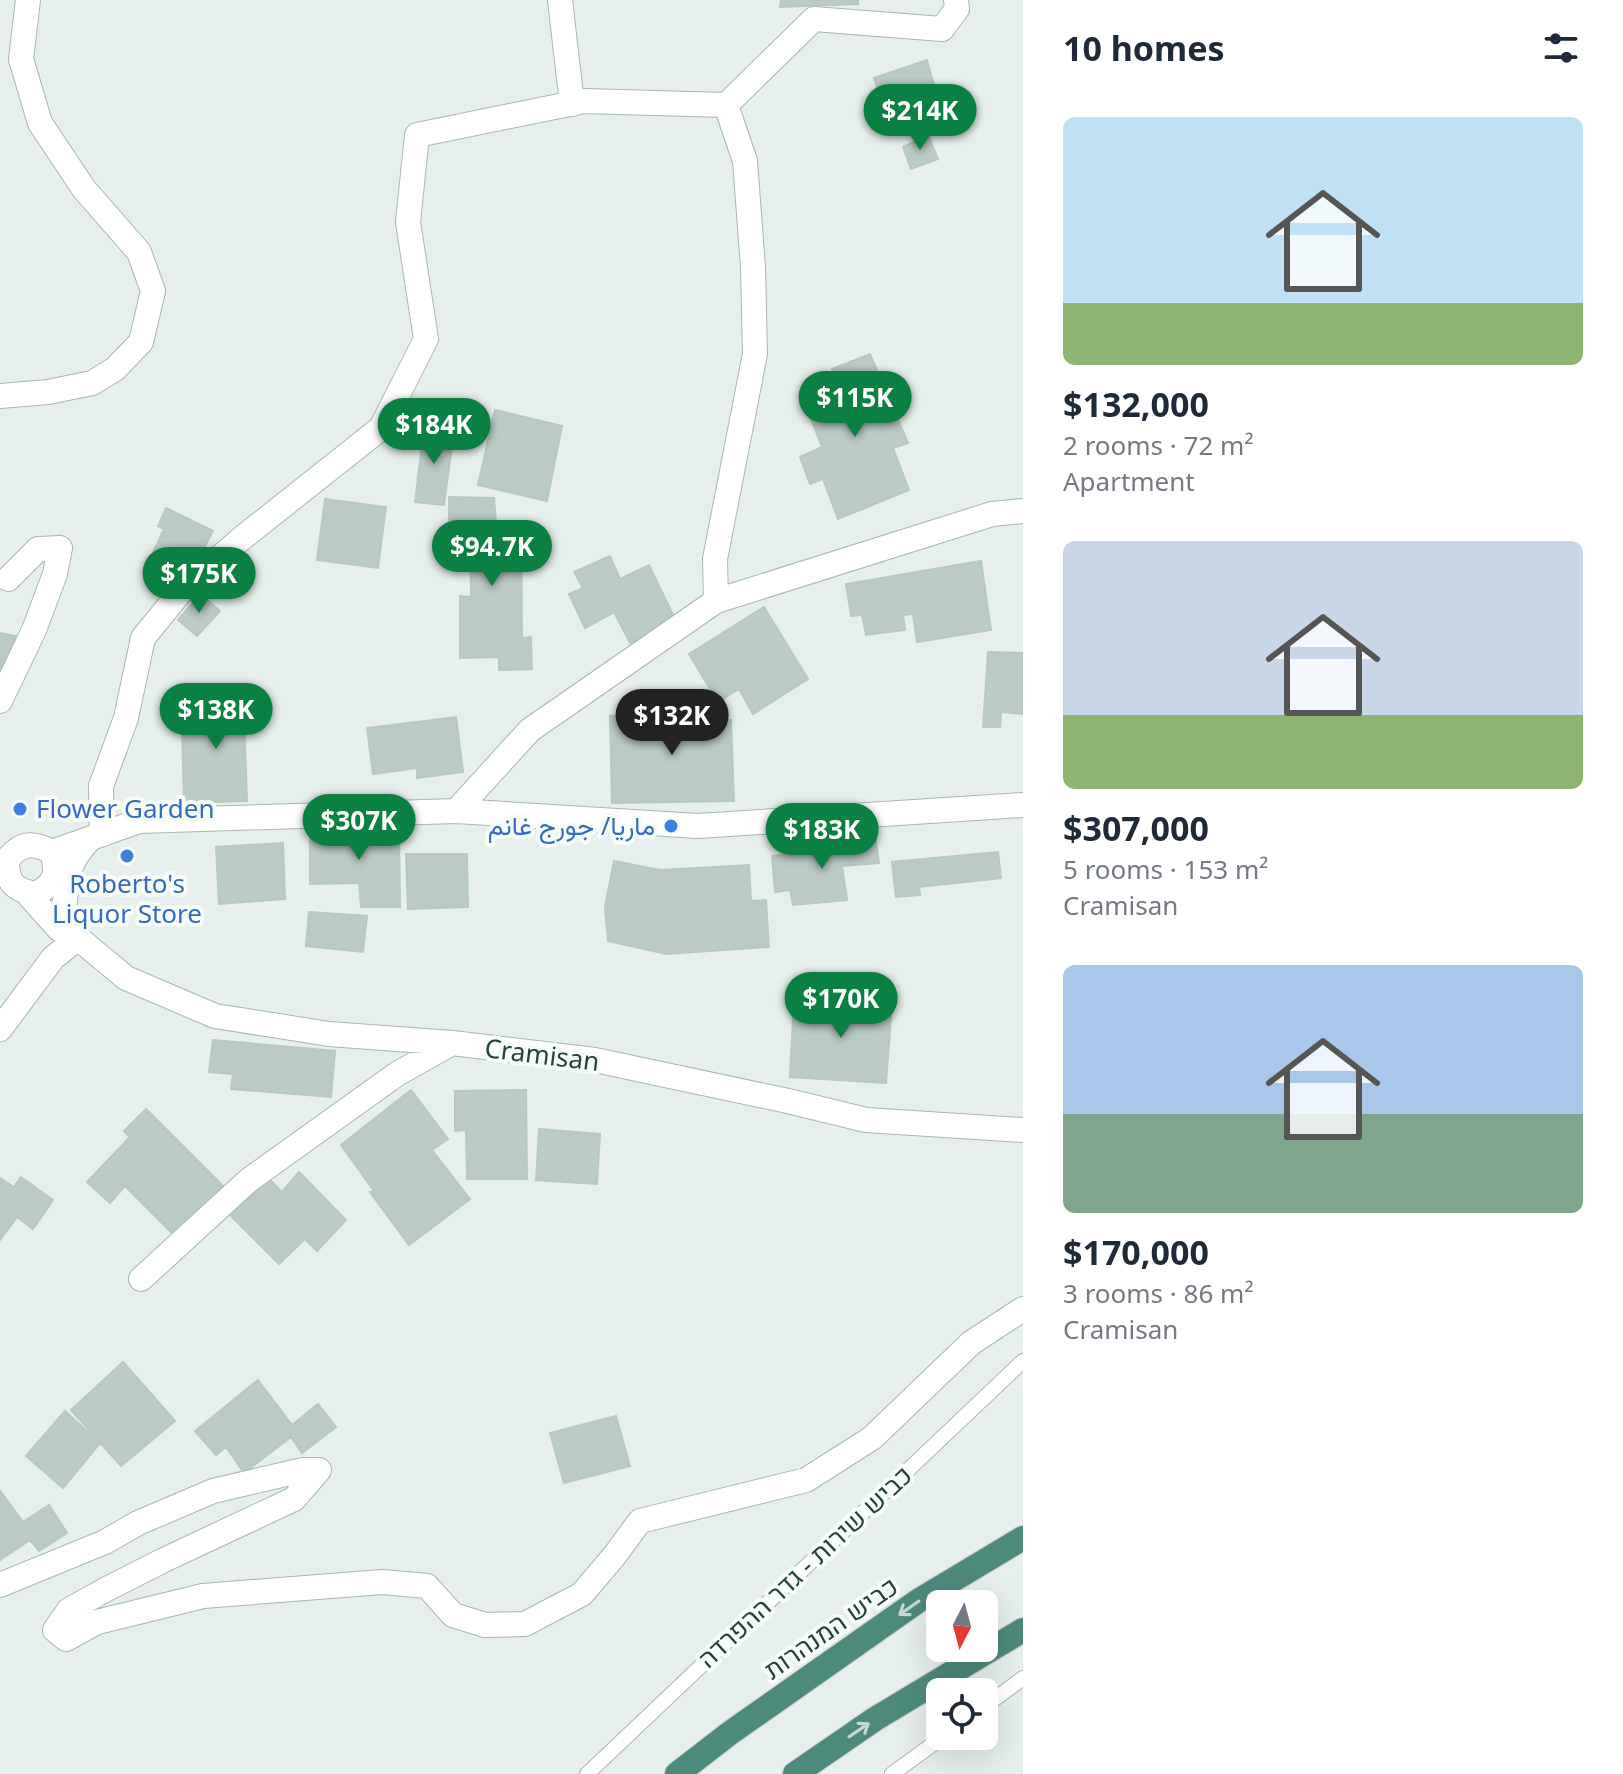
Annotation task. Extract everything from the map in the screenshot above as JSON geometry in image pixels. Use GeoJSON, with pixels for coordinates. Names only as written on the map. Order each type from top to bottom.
{"type":"FeatureCollection","features":[{"type":"Feature","properties":{"kind":"highway","name":"כביש המנהרות"},"geometry":{"type":"LineString","coordinates":[[677,1774],[730,1733],[918,1601],[1023,1538]]}},
{"type":"Feature","properties":{"kind":"highway"},"geometry":{"type":"LineString","coordinates":[[795,1774],[875,1719],[1023,1630]]}},
{"type":"Feature","properties":{"kind":"street"},"geometry":{"type":"LineString","coordinates":[[0,396],[48,392],[92,383],[115,369],[141,342],[153,291],[139,252],[84,189],[40,123],[21,59],[28,0]]}},
{"type":"Feature","properties":{"kind":"street"},"geometry":{"type":"LineString","coordinates":[[560,0],[572,104]]}},
{"type":"Feature","properties":{"kind":"street"},"geometry":{"type":"LineString","coordinates":[[64,910],[68,871],[75,855],[96,836],[101,786],[126,718],[143,638],[182,590],[381,428],[426,339],[408,222],[417,135],[584,101],[726,105],[814,19],[942,29],[957,9],[956,0]]}},
{"type":"Feature","properties":{"kind":"street"},"geometry":{"type":"LineString","coordinates":[[716,601],[715,559],[755,354],[753,267],[745,161],[726,105]]}},
{"type":"Feature","properties":{"kind":"street"},"geometry":{"type":"LineString","coordinates":[[456,811],[530,730],[716,601],[992,514],[1023,511]]}},
{"type":"Feature","properties":{"kind":"street"},"geometry":{"type":"LineString","coordinates":[[0,701],[34,630],[55,574],[60,548],[38,549],[8,579]]}},
{"type":"Feature","properties":{"kind":"street"},"geometry":{"type":"LineString","coordinates":[[0,1029],[53,958],[78,938],[64,910],[54,863],[38,846],[27,845],[4,858],[7,873],[17,889],[36,894],[51,883],[54,863],[96,836],[139,821],[456,811],[698,826],[1023,805]]}},
{"type":"Feature","properties":{"kind":"street","name":"Cramisan"},"geometry":{"type":"LineString","coordinates":[[26,892],[59,929],[78,938],[126,978],[215,1016],[329,1034],[452,1043],[595,1060],[866,1120],[1023,1130]]}},
{"type":"Feature","properties":{"kind":"street"},"geometry":{"type":"LineString","coordinates":[[141,1279],[249,1180],[397,1074],[452,1043]]}},
{"type":"Feature","properties":{"kind":"street"},"geometry":{"type":"LineString","coordinates":[[0,1585],[105,1542],[138,1523],[213,1491],[303,1470],[319,1470],[294,1499],[105,1590],[69,1610],[55,1630],[66,1639],[97,1622],[203,1596],[382,1582],[427,1586],[453,1615],[485,1625],[525,1624],[582,1594],[640,1521],[806,1480],[872,1438],[971,1343],[1023,1309]]}},
{"type":"Feature","properties":{"kind":"lane","name":"כביש שירות - גדר ההפרדה"},"geometry":{"type":"LineString","coordinates":[[587,1774],[1023,1361]]}},
{"type":"Feature","properties":{"kind":"lane"},"geometry":{"type":"LineString","coordinates":[[998,1697],[1023,1678]]}},
{"type":"Feature","properties":{"kind":"lane"},"geometry":{"type":"LineString","coordinates":[[892,1774],[926,1749]]}},
{"type":"Feature","properties":{"kind":"building"},"geometry":{"type":"Polygon","coordinates":[[[781,0],[858,0],[858,4],[780,7],[781,0]]]}},
{"type":"Feature","properties":{"kind":"building"},"geometry":{"type":"Polygon","coordinates":[[[927,60],[942,115],[900,130],[895,114],[887,118],[874,78],[927,60]]]}},
{"type":"Feature","properties":{"kind":"building"},"geometry":{"type":"Polygon","coordinates":[[[928,135],[938,159],[911,169],[903,147],[928,135]]]}},
{"type":"Feature","properties":{"kind":"building"},"geometry":{"type":"Polygon","coordinates":[[[870,354],[908,443],[893,448],[909,490],[838,519],[823,479],[810,484],[800,457],[822,447],[802,396],[838,380],[832,369],[870,354]]]}},
{"type":"Feature","properties":{"kind":"building"},"geometry":{"type":"Polygon","coordinates":[[[495,410],[562,426],[547,501],[478,485],[495,410]]]}},
{"type":"Feature","properties":{"kind":"building"},"geometry":{"type":"Polygon","coordinates":[[[424,428],[454,431],[444,505],[415,502],[424,428]]]}},
{"type":"Feature","properties":{"kind":"building"},"geometry":{"type":"Polygon","coordinates":[[[449,497],[494,498],[496,523],[521,524],[522,638],[531,637],[532,669],[499,670],[499,657],[460,658],[460,596],[471,597],[470,520],[449,520],[449,497]]]}},
{"type":"Feature","properties":{"kind":"building"},"geometry":{"type":"Polygon","coordinates":[[[325,499],[386,507],[378,568],[317,560],[325,499]]]}},
{"type":"Feature","properties":{"kind":"building"},"geometry":{"type":"Polygon","coordinates":[[[166,508],[213,531],[191,572],[153,553],[164,529],[158,526],[166,508]]]}},
{"type":"Feature","properties":{"kind":"building"},"geometry":{"type":"Polygon","coordinates":[[[610,556],[620,579],[649,565],[676,621],[630,643],[614,612],[585,628],[569,594],[583,588],[574,572],[610,556]]]}},
{"type":"Feature","properties":{"kind":"building"},"geometry":{"type":"Polygon","coordinates":[[[981,561],[991,630],[917,642],[913,614],[903,615],[905,630],[866,635],[862,615],[851,616],[846,584],[981,561]]]}},
{"type":"Feature","properties":{"kind":"building"},"geometry":{"type":"Polygon","coordinates":[[[200,594],[220,611],[197,636],[178,620],[200,594]]]}},
{"type":"Feature","properties":{"kind":"building"},"geometry":{"type":"Polygon","coordinates":[[[764,607],[808,679],[753,714],[739,689],[718,702],[689,654],[764,607]]]}},
{"type":"Feature","properties":{"kind":"building"},"geometry":{"type":"Polygon","coordinates":[[[0,633],[16,636],[8,674],[0,672],[0,633]]]}},
{"type":"Feature","properties":{"kind":"building"},"geometry":{"type":"Polygon","coordinates":[[[988,652],[1023,653],[1023,714],[1001,712],[1000,727],[983,727],[988,652]]]}},
{"type":"Feature","properties":{"kind":"building"},"geometry":{"type":"Polygon","coordinates":[[[243,690],[247,801],[184,803],[182,726],[201,726],[200,692],[243,690]]]}},
{"type":"Feature","properties":{"kind":"building"},"geometry":{"type":"Polygon","coordinates":[[[678,698],[701,698],[704,719],[731,720],[734,801],[612,803],[610,716],[679,715],[678,698]]]}},
{"type":"Feature","properties":{"kind":"building"},"geometry":{"type":"Polygon","coordinates":[[[456,717],[463,772],[417,778],[417,768],[373,774],[367,728],[456,717]]]}},
{"type":"Feature","properties":{"kind":"building"},"geometry":{"type":"Polygon","coordinates":[[[399,828],[400,907],[361,907],[359,883],[310,884],[310,829],[399,828]]]}},
{"type":"Feature","properties":{"kind":"building"},"geometry":{"type":"Polygon","coordinates":[[[875,835],[879,863],[842,866],[847,900],[793,905],[790,890],[775,892],[772,856],[842,849],[841,838],[875,835]]]}},
{"type":"Feature","properties":{"kind":"building"},"geometry":{"type":"Polygon","coordinates":[[[283,843],[285,899],[219,904],[216,847],[283,843]]]}},
{"type":"Feature","properties":{"kind":"building"},"geometry":{"type":"Polygon","coordinates":[[[998,852],[1001,878],[919,887],[920,895],[896,897],[892,862],[998,852]]]}},
{"type":"Feature","properties":{"kind":"building"},"geometry":{"type":"Polygon","coordinates":[[[406,854],[467,854],[468,907],[408,909],[406,854]]]}},
{"type":"Feature","properties":{"kind":"building"},"geometry":{"type":"Polygon","coordinates":[[[614,861],[660,870],[749,865],[751,901],[766,900],[769,947],[666,954],[608,941],[605,907],[614,861]]]}},
{"type":"Feature","properties":{"kind":"building"},"geometry":{"type":"Polygon","coordinates":[[[309,912],[367,916],[363,952],[306,946],[309,912]]]}},
{"type":"Feature","properties":{"kind":"building"},"geometry":{"type":"Polygon","coordinates":[[[794,997],[892,1003],[886,1083],[790,1077],[794,997]]]}},
{"type":"Feature","properties":{"kind":"building"},"geometry":{"type":"Polygon","coordinates":[[[213,1040],[335,1051],[331,1097],[231,1089],[233,1074],[209,1072],[213,1040]]]}},
{"type":"Feature","properties":{"kind":"building"},"geometry":{"type":"Polygon","coordinates":[[[411,1090],[448,1139],[432,1150],[470,1199],[409,1245],[370,1192],[374,1191],[341,1145],[411,1090]]]}},
{"type":"Feature","properties":{"kind":"building"},"geometry":{"type":"Polygon","coordinates":[[[526,1090],[527,1179],[467,1179],[466,1130],[455,1131],[455,1091],[526,1090]]]}},
{"type":"Feature","properties":{"kind":"building"},"geometry":{"type":"Polygon","coordinates":[[[146,1109],[227,1190],[177,1238],[125,1186],[110,1203],[87,1182],[130,1137],[124,1131],[146,1109]]]}},
{"type":"Feature","properties":{"kind":"building"},"geometry":{"type":"Polygon","coordinates":[[[539,1129],[600,1134],[597,1184],[536,1180],[539,1129]]]}},
{"type":"Feature","properties":{"kind":"building"},"geometry":{"type":"Polygon","coordinates":[[[299,1172],[346,1220],[317,1251],[305,1239],[279,1264],[229,1214],[267,1177],[282,1192],[299,1172]]]}},
{"type":"Feature","properties":{"kind":"building"},"geometry":{"type":"Polygon","coordinates":[[[21,1177],[53,1200],[33,1229],[17,1217],[0,1240],[0,1178],[14,1187],[21,1177]]]}},
{"type":"Feature","properties":{"kind":"building"},"geometry":{"type":"Polygon","coordinates":[[[123,1362],[175,1421],[121,1466],[71,1410],[123,1362]]]}},
{"type":"Feature","properties":{"kind":"building"},"geometry":{"type":"Polygon","coordinates":[[[258,1380],[292,1425],[318,1404],[336,1427],[302,1453],[291,1437],[244,1473],[226,1447],[216,1455],[195,1431],[258,1380]]]}},
{"type":"Feature","properties":{"kind":"building"},"geometry":{"type":"Polygon","coordinates":[[[65,1411],[100,1443],[63,1488],[26,1456],[65,1411]]]}},
{"type":"Feature","properties":{"kind":"building"},"geometry":{"type":"Polygon","coordinates":[[[616,1416],[630,1466],[564,1483],[550,1433],[616,1416]]]}},
{"type":"Feature","properties":{"kind":"building"},"geometry":{"type":"Polygon","coordinates":[[[1,1492],[23,1522],[49,1505],[67,1533],[39,1551],[30,1540],[0,1560],[1,1492]]]}},
{"type":"Feature","properties":{"kind":"place","name":"Flower Garden"},"geometry":{"type":"Point","coordinates":[20,809]}},
{"type":"Feature","properties":{"kind":"place","name":"ماريا/ جورج غانم"},"geometry":{"type":"Point","coordinates":[671,826]}},
{"type":"Feature","properties":{"kind":"place","name":"Roberto's Liquor Store"},"geometry":{"type":"Point","coordinates":[127,856]}}]}
